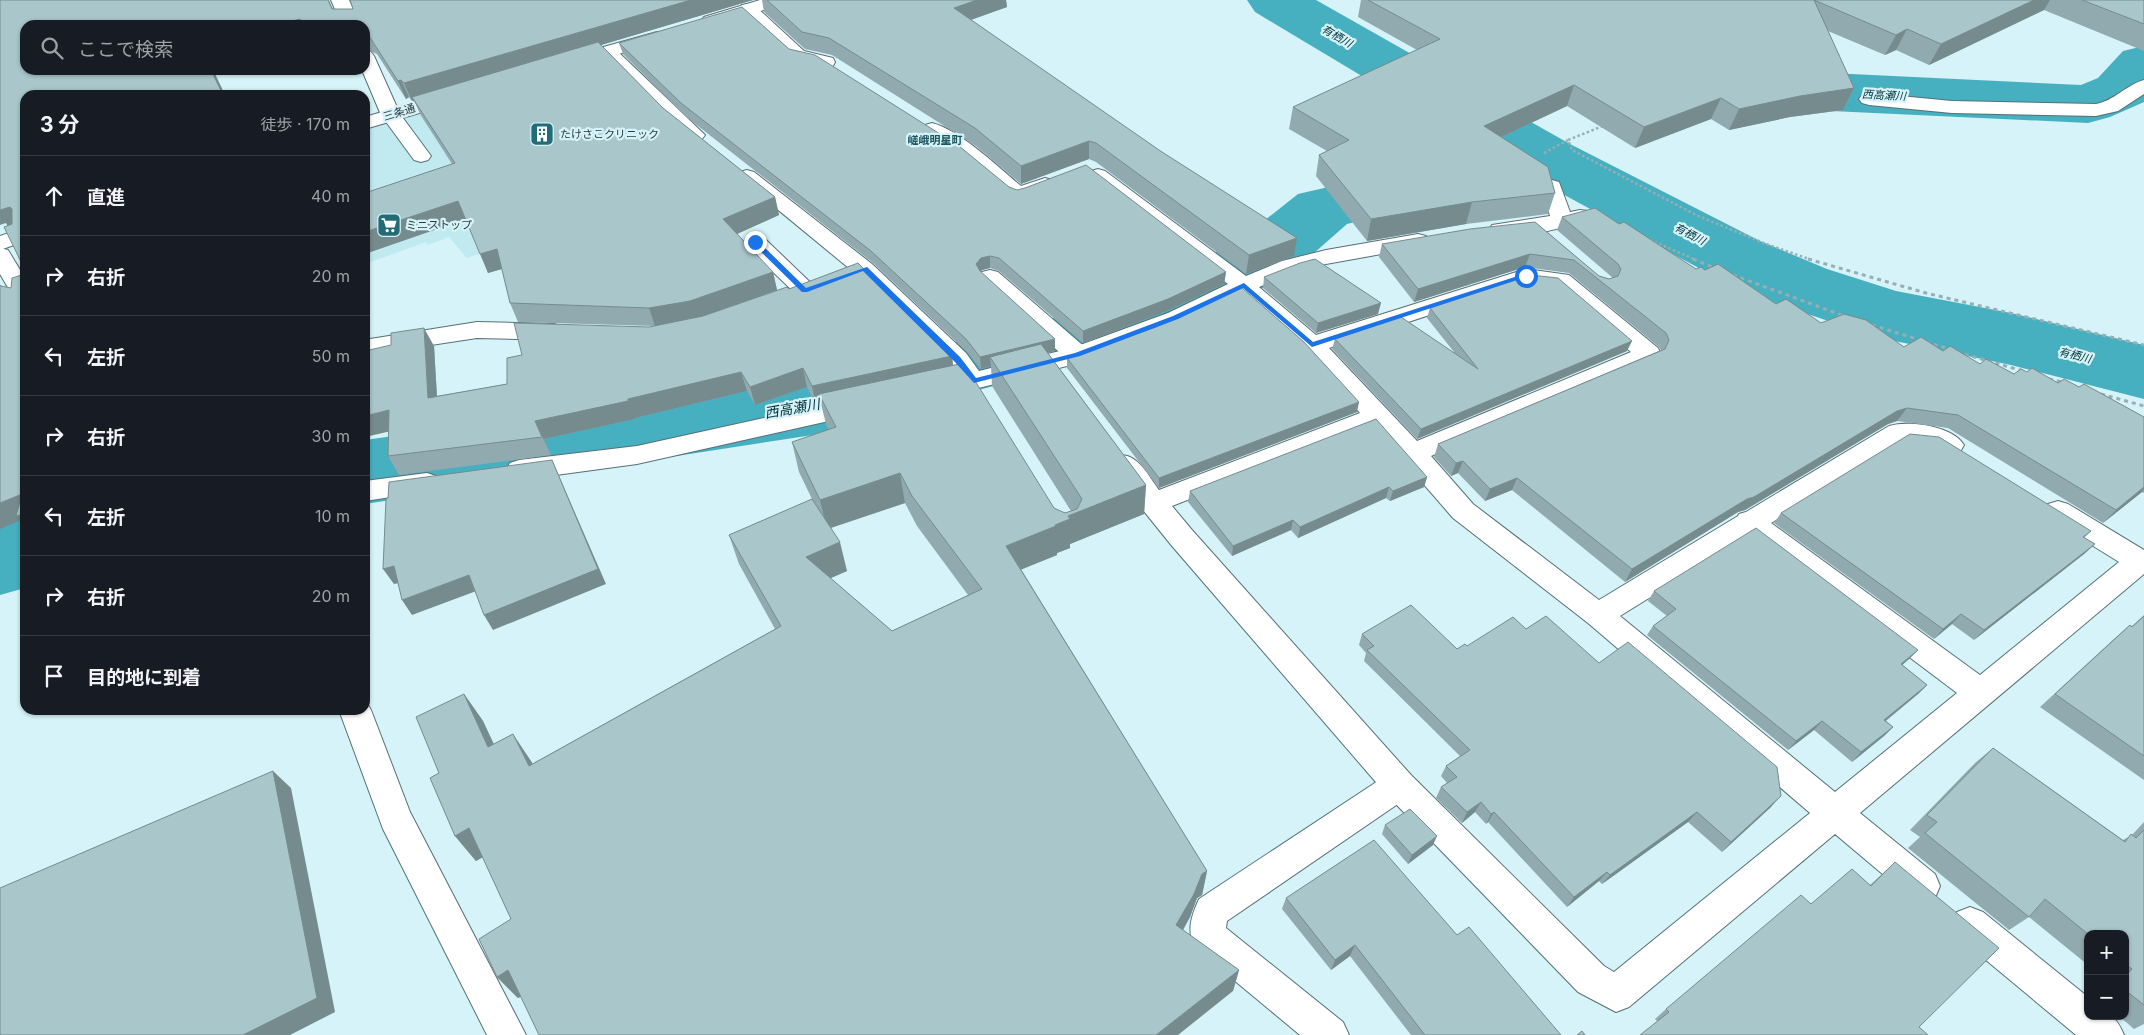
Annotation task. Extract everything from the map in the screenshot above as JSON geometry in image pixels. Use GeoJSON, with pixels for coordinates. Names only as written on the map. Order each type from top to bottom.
{"type":"FeatureCollection","features":[{"type":"Feature","properties":{"kind":"street"},"geometry":{"type":"LineString","coordinates":[[340,0],[349,20]]}},
{"type":"Feature","properties":{"kind":"street"},"geometry":{"type":"LineString","coordinates":[[692,26],[778,0]]}},
{"type":"Feature","properties":{"kind":"street"},"geometry":{"type":"LineString","coordinates":[[748,9],[798,55],[824,61],[840,71]]}},
{"type":"Feature","properties":{"kind":"street"},"geometry":{"type":"LineString","coordinates":[[551,68],[674,32]]}},
{"type":"Feature","properties":{"kind":"street"},"geometry":{"type":"LineString","coordinates":[[608,52],[676,120],[864,269],[957,359],[989,405]]}},
{"type":"Feature","properties":{"kind":"street"},"geometry":{"type":"LineString","coordinates":[[370,67],[391,114],[421,156]]}},
{"type":"Feature","properties":{"kind":"street"},"geometry":{"type":"LineString","coordinates":[[1869,100],[1971,108],[2096,110],[2111,107],[2144,86]]}},
{"type":"Feature","properties":{"kind":"street","name":"三条通"},"geometry":{"type":"LineString","coordinates":[[370,121],[466,93]]}},
{"type":"Feature","properties":{"kind":"street"},"geometry":{"type":"LineString","coordinates":[[912,117],[968,152],[1018,194],[1088,167],[1234,277],[1312,345],[1413,453],[1463,511],[1598,615],[2105,1035]]}},
{"type":"Feature","properties":{"kind":"street"},"geometry":{"type":"LineString","coordinates":[[1484,231],[1536,226],[1571,218],[1552,186]]}},
{"type":"Feature","properties":{"kind":"street"},"geometry":{"type":"LineString","coordinates":[[1536,226],[1558,245]]}},
{"type":"Feature","properties":{"kind":"street"},"geometry":{"type":"LineString","coordinates":[[0,242],[20,236]]}},
{"type":"Feature","properties":{"kind":"street"},"geometry":{"type":"LineString","coordinates":[[916,393],[1062,359],[1176,318],[1234,277],[1290,266],[1326,256],[1438,238]]}},
{"type":"Feature","properties":{"kind":"street"},"geometry":{"type":"LineString","coordinates":[[755,242],[822,284]]}},
{"type":"Feature","properties":{"kind":"street"},"geometry":{"type":"LineString","coordinates":[[0,255],[20,289]]}},
{"type":"Feature","properties":{"kind":"street"},"geometry":{"type":"LineString","coordinates":[[779,300],[864,269]]}},
{"type":"Feature","properties":{"kind":"street"},"geometry":{"type":"LineString","coordinates":[[1312,345],[1526,276],[1561,280],[1649,354],[1413,453]]}},
{"type":"Feature","properties":{"kind":"street"},"geometry":{"type":"LineString","coordinates":[[990,277],[1062,359]]}},
{"type":"Feature","properties":{"kind":"street"},"geometry":{"type":"LineString","coordinates":[[370,351],[379,345],[477,330],[576,333]]}},
{"type":"Feature","properties":{"kind":"street"},"geometry":{"type":"LineString","coordinates":[[491,474],[637,455],[888,400]]}},
{"type":"Feature","properties":{"kind":"street"},"geometry":{"type":"LineString","coordinates":[[1153,503],[1377,416]]}},
{"type":"Feature","properties":{"kind":"street"},"geometry":{"type":"LineString","coordinates":[[1598,615],[1749,521],[1898,432],[1938,437],[1972,458]]}},
{"type":"Feature","properties":{"kind":"street"},"geometry":{"type":"LineString","coordinates":[[1106,440],[1153,503],[1399,785],[1591,978],[1616,994],[1836,814],[1979,692],[2142,561],[2039,499]]}},
{"type":"Feature","properties":{"kind":"street"},"geometry":{"type":"LineString","coordinates":[[370,490],[452,479]]}},
{"type":"Feature","properties":{"kind":"street"},"geometry":{"type":"LineString","coordinates":[[1749,521],[1979,692]]}},
{"type":"Feature","properties":{"kind":"street"},"geometry":{"type":"LineString","coordinates":[[357,715],[395,818],[506,1035]]}},
{"type":"Feature","properties":{"kind":"street"},"geometry":{"type":"LineString","coordinates":[[1330,1035],[1207,936],[1211,911],[1399,785]]}},
{"type":"Feature","properties":{"kind":"path"},"geometry":{"type":"LineString","coordinates":[[1564,143],[1611,124]]}},
{"type":"Feature","properties":{"kind":"path"},"geometry":{"type":"LineString","coordinates":[[1568,140],[1572,150],[1712,222],[1764,243],[1834,267],[1921,292],[2144,345]]}},
{"type":"Feature","properties":{"kind":"path"},"geometry":{"type":"LineString","coordinates":[[1646,237],[1686,257],[1723,271]]}},
{"type":"Feature","properties":{"kind":"path"},"geometry":{"type":"LineString","coordinates":[[1732,275],[1852,318]]}},
{"type":"Feature","properties":{"kind":"path"},"geometry":{"type":"LineString","coordinates":[[1870,324],[2029,373]]}},
{"type":"Feature","properties":{"kind":"path"},"geometry":{"type":"LineString","coordinates":[[2048,378],[2068,384]]}},
{"type":"Feature","properties":{"kind":"path"},"geometry":{"type":"LineString","coordinates":[[2096,392],[2144,406]]}},
{"type":"Feature","properties":{"kind":"shaded area"},"geometry":{"type":"Polygon","coordinates":[[[480,94],[721,171],[467,258],[449,237],[427,245],[426,242],[370,262],[370,128],[480,94]]]}},
{"type":"Feature","properties":{"kind":"building"},"geometry":{"type":"Polygon","coordinates":[[[0,0],[328,0],[332,9],[353,9],[350,0],[691,0],[404,83],[401,80],[398,81],[370,38],[370,20],[20,20],[20,75],[213,75],[221,90],[20,90],[20,260],[4,227],[12,224],[12,209],[10,207],[0,210],[0,0]]]}},
{"type":"Feature","properties":{"kind":"building"},"geometry":{"type":"Polygon","coordinates":[[[767,0],[977,0],[954,8],[1162,152],[1297,238],[1249,255],[1096,143],[1089,141],[1021,166],[975,128],[829,38],[802,32],[767,0]]]}},
{"type":"Feature","properties":{"kind":"building"},"geometry":{"type":"Polygon","coordinates":[[[1368,0],[1814,0],[1854,88],[1800,96],[1739,109],[1721,98],[1644,127],[1574,85],[1484,126],[1548,167],[1555,193],[1472,202],[1371,219],[1319,155],[1349,140],[1293,107],[1440,39],[1368,0]]]}},
{"type":"Feature","properties":{"kind":"building"},"geometry":{"type":"Polygon","coordinates":[[[1814,0],[2034,0],[1941,44],[1907,29],[1896,35],[1814,0]]]}},
{"type":"Feature","properties":{"kind":"building"},"geometry":{"type":"Polygon","coordinates":[[[2082,0],[2144,0],[2144,24],[2082,0]]]}},
{"type":"Feature","properties":{"kind":"building"},"geometry":{"type":"Polygon","coordinates":[[[742,7],[789,49],[815,55],[959,146],[1009,187],[1017,190],[1025,188],[1086,165],[1226,272],[1168,299],[1083,331],[999,258],[990,256],[981,258],[976,264],[980,271],[1055,339],[980,357],[966,339],[871,251],[681,103],[619,43],[742,7]]]}},
{"type":"Feature","properties":{"kind":"building"},"geometry":{"type":"Polygon","coordinates":[[[598,42],[663,108],[775,197],[723,219],[773,272],[690,301],[649,308],[510,303],[497,249],[480,254],[458,201],[370,230],[370,191],[455,163],[412,97],[598,42]]]}},
{"type":"Feature","properties":{"kind":"building"},"geometry":{"type":"Polygon","coordinates":[[[1595,208],[1619,224],[1624,222],[1696,269],[1701,267],[1705,270],[1718,264],[1776,304],[1786,299],[1821,323],[1844,314],[1866,320],[1904,347],[1921,337],[1943,351],[1950,346],[1980,364],[1986,359],[2014,374],[2021,369],[2027,372],[2032,368],[2058,383],[2064,379],[2079,387],[2084,384],[2144,417],[2144,487],[2116,510],[1958,415],[1907,408],[1897,411],[1632,569],[1517,478],[1490,489],[1463,461],[1456,463],[1438,444],[1665,349],[1669,340],[1666,333],[1574,260],[1530,254],[1418,289],[1382,244],[1470,229],[1535,222],[1599,276],[1609,279],[1618,276],[1621,269],[1618,264],[1562,217],[1595,208]]]}},
{"type":"Feature","properties":{"kind":"building"},"geometry":{"type":"Polygon","coordinates":[[[1315,259],[1381,303],[1318,323],[1264,277],[1315,259]]]}},
{"type":"Feature","properties":{"kind":"building"},"geometry":{"type":"Polygon","coordinates":[[[858,263],[952,356],[812,386],[803,368],[750,387],[741,372],[628,399],[628,401],[535,421],[542,437],[388,456],[389,410],[370,415],[370,350],[391,345],[391,333],[424,328],[428,398],[507,384],[507,358],[522,355],[514,323],[649,327],[703,316],[787,287],[789,289],[858,263]]]}},
{"type":"Feature","properties":{"kind":"building"},"geometry":{"type":"Polygon","coordinates":[[[1531,275],[1558,278],[1632,341],[1421,429],[1335,339],[1401,317],[1478,369],[1430,308],[1531,275]]]}},
{"type":"Feature","properties":{"kind":"building"},"geometry":{"type":"Polygon","coordinates":[[[20,276],[20,495],[0,503],[0,285],[11,288],[12,278],[20,276]]]}},
{"type":"Feature","properties":{"kind":"building"},"geometry":{"type":"Polygon","coordinates":[[[1242,288],[1304,342],[1359,402],[1159,478],[1067,358],[1156,327],[1242,288]]]}},
{"type":"Feature","properties":{"kind":"building"},"geometry":{"type":"Polygon","coordinates":[[[1041,344],[1146,485],[1068,516],[1070,519],[1056,526],[1006,546],[1207,871],[1202,874],[1194,894],[1176,925],[1239,970],[1156,1035],[539,1035],[508,970],[497,977],[479,939],[511,919],[469,828],[455,836],[430,778],[439,773],[416,717],[464,694],[488,747],[513,734],[529,766],[781,626],[729,535],[812,499],[840,542],[806,557],[892,631],[982,589],[912,496],[900,473],[820,500],[792,442],[836,427],[819,394],[964,363],[1054,508],[1065,513],[1077,509],[1082,499],[990,357],[1041,344]]]}},
{"type":"Feature","properties":{"kind":"building"},"geometry":{"type":"Polygon","coordinates":[[[1376,419],[1427,477],[1393,491],[1389,487],[1300,527],[1293,520],[1233,546],[1190,491],[1376,419]]]}},
{"type":"Feature","properties":{"kind":"building"},"geometry":{"type":"Polygon","coordinates":[[[1910,434],[1939,437],[2091,531],[2083,537],[2095,544],[1984,630],[1961,614],[1943,629],[1781,513],[1910,434]]]}},
{"type":"Feature","properties":{"kind":"building"},"geometry":{"type":"Polygon","coordinates":[[[552,460],[598,569],[484,615],[469,575],[402,600],[394,566],[383,569],[386,499],[388,498],[389,482],[552,460]]]}},
{"type":"Feature","properties":{"kind":"building"},"geometry":{"type":"Polygon","coordinates":[[[20,501],[20,515],[16,516],[20,501]]]}},
{"type":"Feature","properties":{"kind":"building"},"geometry":{"type":"Polygon","coordinates":[[[1756,528],[1918,650],[1901,664],[1927,685],[1884,720],[1893,727],[1861,752],[1822,721],[1796,741],[1653,626],[1676,609],[1654,591],[1756,528]]]}},
{"type":"Feature","properties":{"kind":"building"},"geometry":{"type":"Polygon","coordinates":[[[1411,605],[1457,649],[1465,644],[1467,646],[1513,617],[1526,629],[1546,616],[1599,663],[1628,642],[1777,767],[1781,796],[1731,842],[1697,812],[1610,875],[1607,872],[1574,897],[1494,812],[1491,814],[1481,802],[1467,812],[1441,787],[1457,777],[1446,766],[1470,750],[1367,650],[1374,646],[1362,634],[1411,605]]]}},
{"type":"Feature","properties":{"kind":"building"},"geometry":{"type":"Polygon","coordinates":[[[2144,616],[2144,756],[2055,694],[2130,625],[2132,627],[2144,616]]]}},
{"type":"Feature","properties":{"kind":"building"},"geometry":{"type":"Polygon","coordinates":[[[1993,748],[2125,842],[2131,834],[2136,838],[2144,830],[2144,1005],[2129,993],[2129,972],[2132,969],[2129,967],[2129,930],[2084,931],[2045,899],[2029,917],[1925,833],[1937,822],[1927,815],[1993,748]]]}},
{"type":"Feature","properties":{"kind":"building"},"geometry":{"type":"Polygon","coordinates":[[[273,771],[317,998],[243,1035],[0,1035],[0,888],[273,771]]]}},
{"type":"Feature","properties":{"kind":"building"},"geometry":{"type":"Polygon","coordinates":[[[1410,809],[1437,836],[1412,855],[1385,825],[1410,809]]]}},
{"type":"Feature","properties":{"kind":"building"},"geometry":{"type":"Polygon","coordinates":[[[1374,840],[1457,935],[1469,927],[1561,1035],[1425,1035],[1355,945],[1335,960],[1286,898],[1374,840]]]}},
{"type":"Feature","properties":{"kind":"building"},"geometry":{"type":"Polygon","coordinates":[[[1895,862],[1999,948],[1919,1027],[1928,1035],[1640,1035],[1669,1012],[1666,1009],[1801,895],[1811,904],[1852,869],[1871,886],[1895,862]]]}},
{"type":"Feature","properties":{"kind":"building"},"geometry":{"type":"Polygon","coordinates":[[[1582,1031],[1585,1035],[1577,1035],[1582,1031]]]}},
{"type":"Feature","properties":{"kind":"waterway","name":"有栖川"},"geometry":{"type":"LineString","coordinates":[[1275,0],[1546,158],[1734,257],[1801,286],[1885,314],[2011,339],[2144,372]]}},
{"type":"Feature","properties":{"kind":"waterway","name":"西高瀬川"},"geometry":{"type":"LineString","coordinates":[[1726,87],[2088,104],[2120,91],[2144,64]]}},
{"type":"Feature","properties":{"kind":"waterway","name":"西高瀬川"},"geometry":{"type":"LineString","coordinates":[[370,471],[813,406],[1113,328],[1214,284],[1271,252],[1323,209],[1459,177]]}},
{"type":"Feature","properties":{"kind":"waterway","name":"西高瀬川"},"geometry":{"type":"LineString","coordinates":[[0,559],[20,553]]}},
{"type":"Feature","properties":{"kind":"place","name":"たけさこクリニック"},"geometry":{"type":"Point","coordinates":[542,134]}},
{"type":"Feature","properties":{"kind":"place","name":"ミニストップ"},"geometry":{"type":"Point","coordinates":[389,225]}},
{"type":"Feature","properties":{"kind":"district","name":"嵯峨明星町"},"geometry":{"type":"Point","coordinates":[935,140]}},
{"type":"Feature","properties":{"kind":"route"},"geometry":{"type":"LineString","coordinates":[[755,242],[804,290],[864,269],[957,359],[974,381],[1078,354],[1176,318],[1244,285],[1312,345],[1526,276]]}}]}
